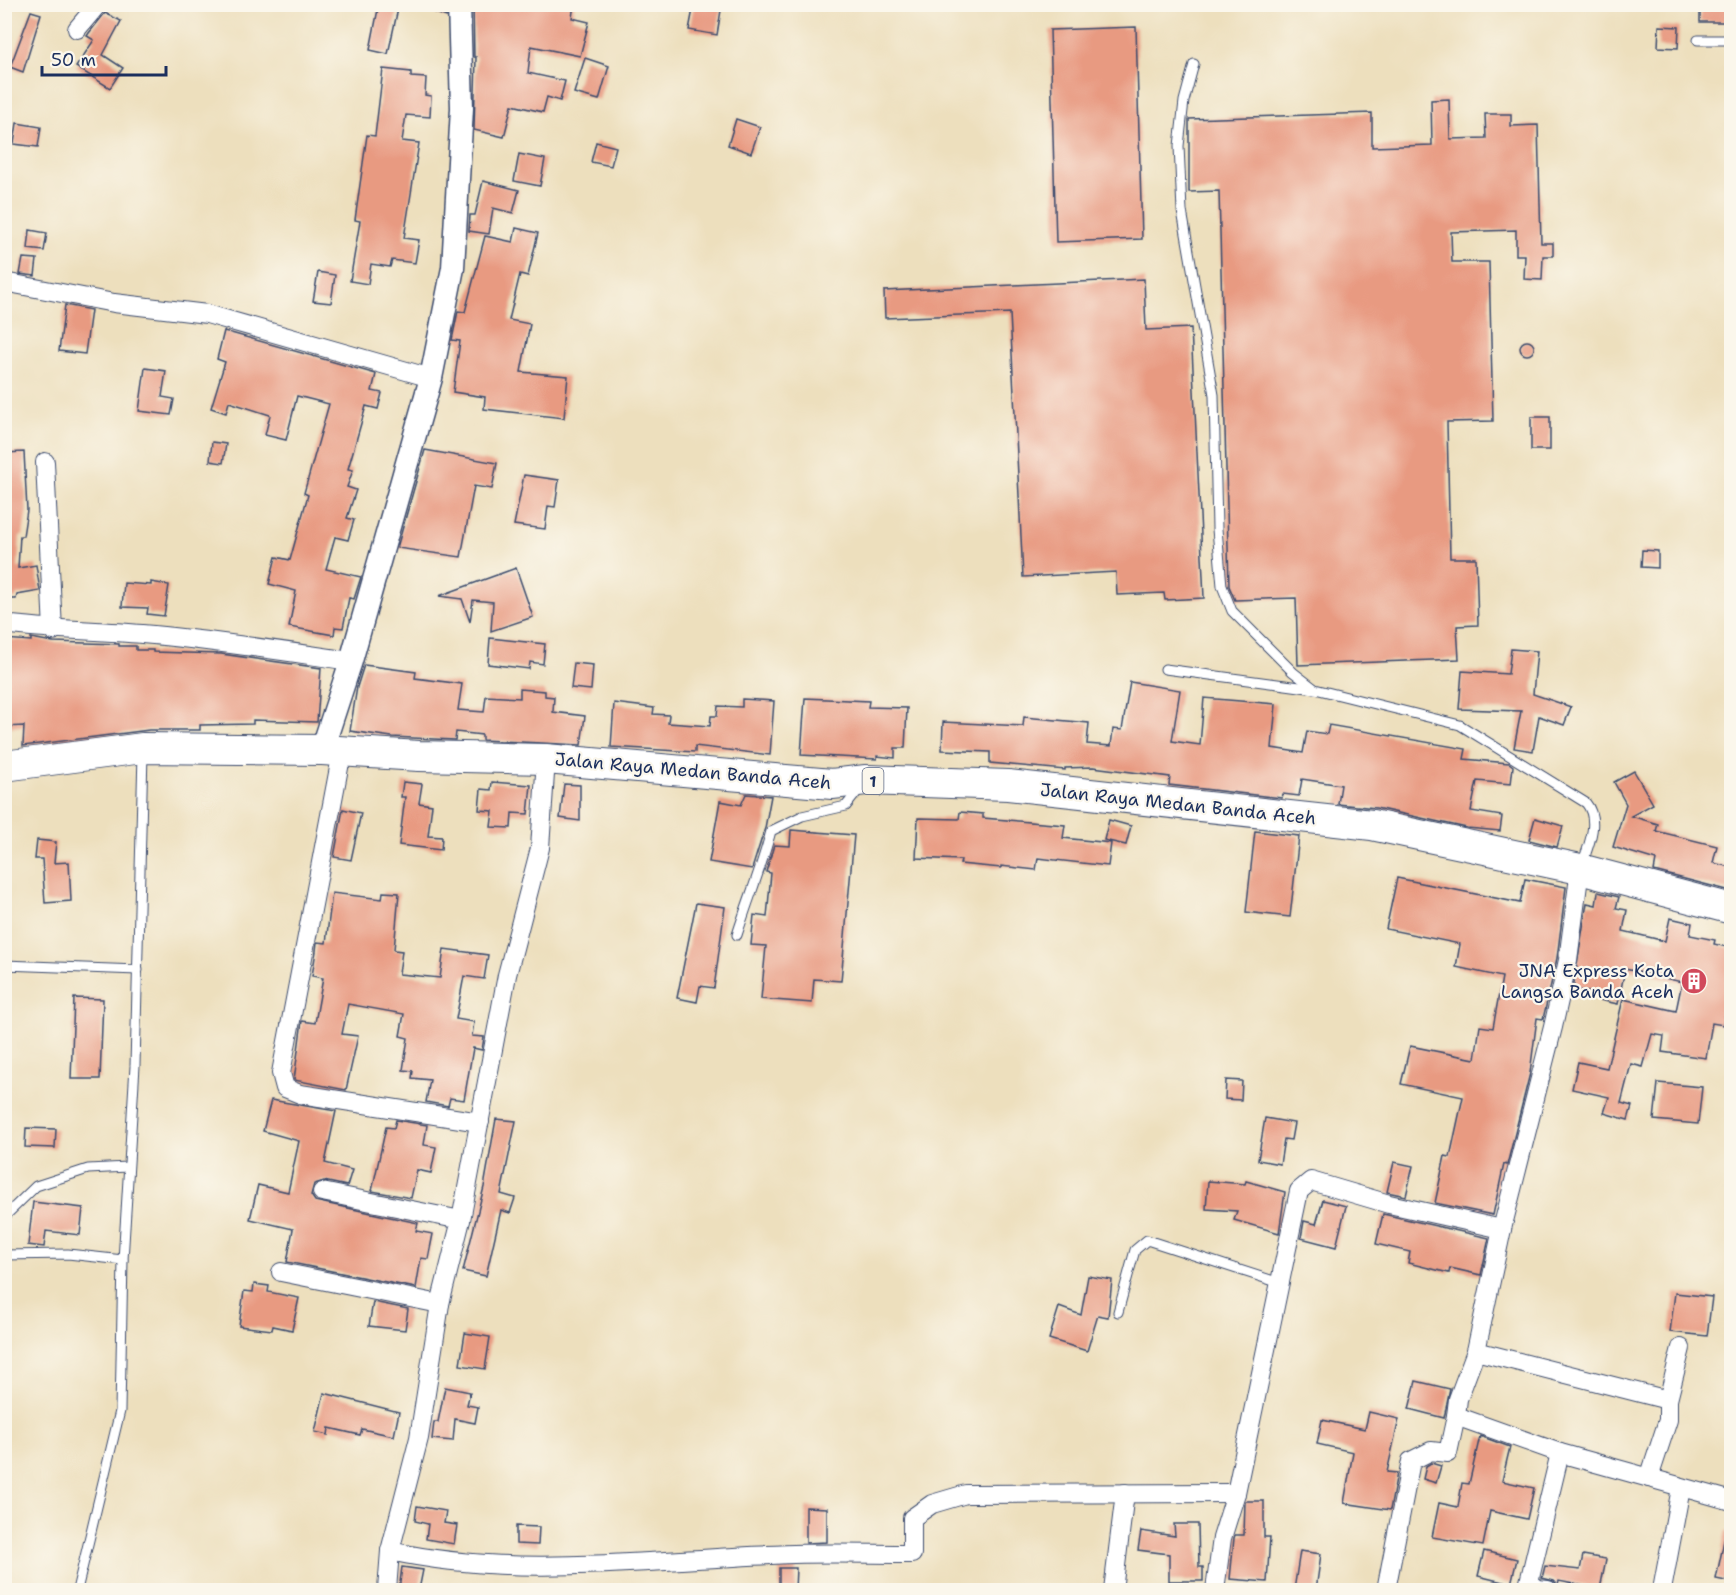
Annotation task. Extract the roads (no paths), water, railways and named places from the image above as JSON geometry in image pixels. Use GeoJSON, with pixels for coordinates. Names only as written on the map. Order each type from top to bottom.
{"type":"FeatureCollection","features":[{"type":"Feature","properties":{"kind":"highway","name":"Jalan Raya Medan Banda Aceh"},"geometry":{"type":"LineString","coordinates":[[4,766],[143,748],[332,751],[546,759],[832,784],[866,780],[1008,785],[1372,825],[1580,869],[1731,909]]}},
{"type":"Feature","properties":{"kind":"street"},"geometry":{"type":"LineString","coordinates":[[77,29],[98,4]]}},
{"type":"Feature","properties":{"kind":"street"},"geometry":{"type":"LineString","coordinates":[[459,4],[462,108],[460,182],[453,268],[431,378],[351,661],[332,751],[281,1073],[285,1088],[300,1094],[480,1122]]}},
{"type":"Feature","properties":{"kind":"street"},"geometry":{"type":"LineString","coordinates":[[4,282],[114,303],[207,314],[431,378]]}},
{"type":"Feature","properties":{"kind":"street"},"geometry":{"type":"LineString","coordinates":[[45,462],[53,631]]}},
{"type":"Feature","properties":{"kind":"street"},"geometry":{"type":"LineString","coordinates":[[4,624],[53,631],[139,634],[216,641],[351,661]]}},
{"type":"Feature","properties":{"kind":"street"},"geometry":{"type":"LineString","coordinates":[[387,1590],[390,1551],[419,1438],[440,1304],[461,1220],[507,975],[540,848],[546,759]]}},
{"type":"Feature","properties":{"kind":"street"},"geometry":{"type":"LineString","coordinates":[[1386,1590],[1412,1461],[1431,1451],[1448,1453],[1458,1399],[1476,1351],[1502,1229],[1568,960],[1580,869]]}},
{"type":"Feature","properties":{"kind":"street"},"geometry":{"type":"LineString","coordinates":[[1215,1590],[1222,1538],[1236,1493],[1299,1191],[1311,1181],[1389,1204],[1502,1229]]}},
{"type":"Feature","properties":{"kind":"street"},"geometry":{"type":"LineString","coordinates":[[322,1192],[461,1220]]}},
{"type":"Feature","properties":{"kind":"street"},"geometry":{"type":"LineString","coordinates":[[281,1272],[440,1304]]}},
{"type":"Feature","properties":{"kind":"street"},"geometry":{"type":"LineString","coordinates":[[1649,1478],[1668,1420],[1668,1400],[1682,1348]]}},
{"type":"Feature","properties":{"kind":"street"},"geometry":{"type":"LineString","coordinates":[[1476,1351],[1668,1400]]}},
{"type":"Feature","properties":{"kind":"street"},"geometry":{"type":"LineString","coordinates":[[1456,1416],[1560,1453],[1731,1501]]}},
{"type":"Feature","properties":{"kind":"street"},"geometry":{"type":"LineString","coordinates":[[1548,1590],[1538,1589],[1529,1582],[1560,1453]]}},
{"type":"Feature","properties":{"kind":"street"},"geometry":{"type":"LineString","coordinates":[[1662,1590],[1681,1488]]}},
{"type":"Feature","properties":{"kind":"street"},"geometry":{"type":"LineString","coordinates":[[1113,1590],[1125,1493]]}},
{"type":"Feature","properties":{"kind":"street"},"geometry":{"type":"LineString","coordinates":[[390,1551],[434,1561],[530,1565],[651,1563],[793,1554],[912,1554],[912,1518],[932,1504],[966,1494],[1236,1493]]}},
{"type":"Feature","properties":{"kind":"lane"},"geometry":{"type":"LineString","coordinates":[[1698,40],[1731,40]]}},
{"type":"Feature","properties":{"kind":"lane"},"geometry":{"type":"LineString","coordinates":[[1194,64],[1184,101],[1179,146],[1182,211],[1214,395],[1217,529],[1222,586],[1232,611],[1293,672],[1315,689]]}},
{"type":"Feature","properties":{"kind":"lane"},"geometry":{"type":"LineString","coordinates":[[1165,669],[1315,689],[1460,725],[1586,803],[1593,817],[1588,848],[1580,869]]}},
{"type":"Feature","properties":{"kind":"lane"},"geometry":{"type":"LineString","coordinates":[[77,1590],[120,1411],[123,1260],[138,970],[139,839],[143,748]]}},
{"type":"Feature","properties":{"kind":"lane"},"geometry":{"type":"LineString","coordinates":[[737,935],[755,878],[763,862],[771,831],[802,816],[846,806],[866,780]]}},
{"type":"Feature","properties":{"kind":"lane"},"geometry":{"type":"LineString","coordinates":[[4,965],[138,970]]}},
{"type":"Feature","properties":{"kind":"lane"},"geometry":{"type":"LineString","coordinates":[[4,1217],[36,1186],[88,1169],[128,1167]]}},
{"type":"Feature","properties":{"kind":"lane"},"geometry":{"type":"LineString","coordinates":[[1118,1312],[1135,1250],[1147,1240],[1280,1283]]}},
{"type":"Feature","properties":{"kind":"lane"},"geometry":{"type":"LineString","coordinates":[[4,1255],[68,1254],[123,1260]]}},
{"type":"Feature","properties":{"kind":"place","name":"JNA Express Kota Langsa Banda Aceh"},"geometry":{"type":"Point","coordinates":[1694,981]}}]}
